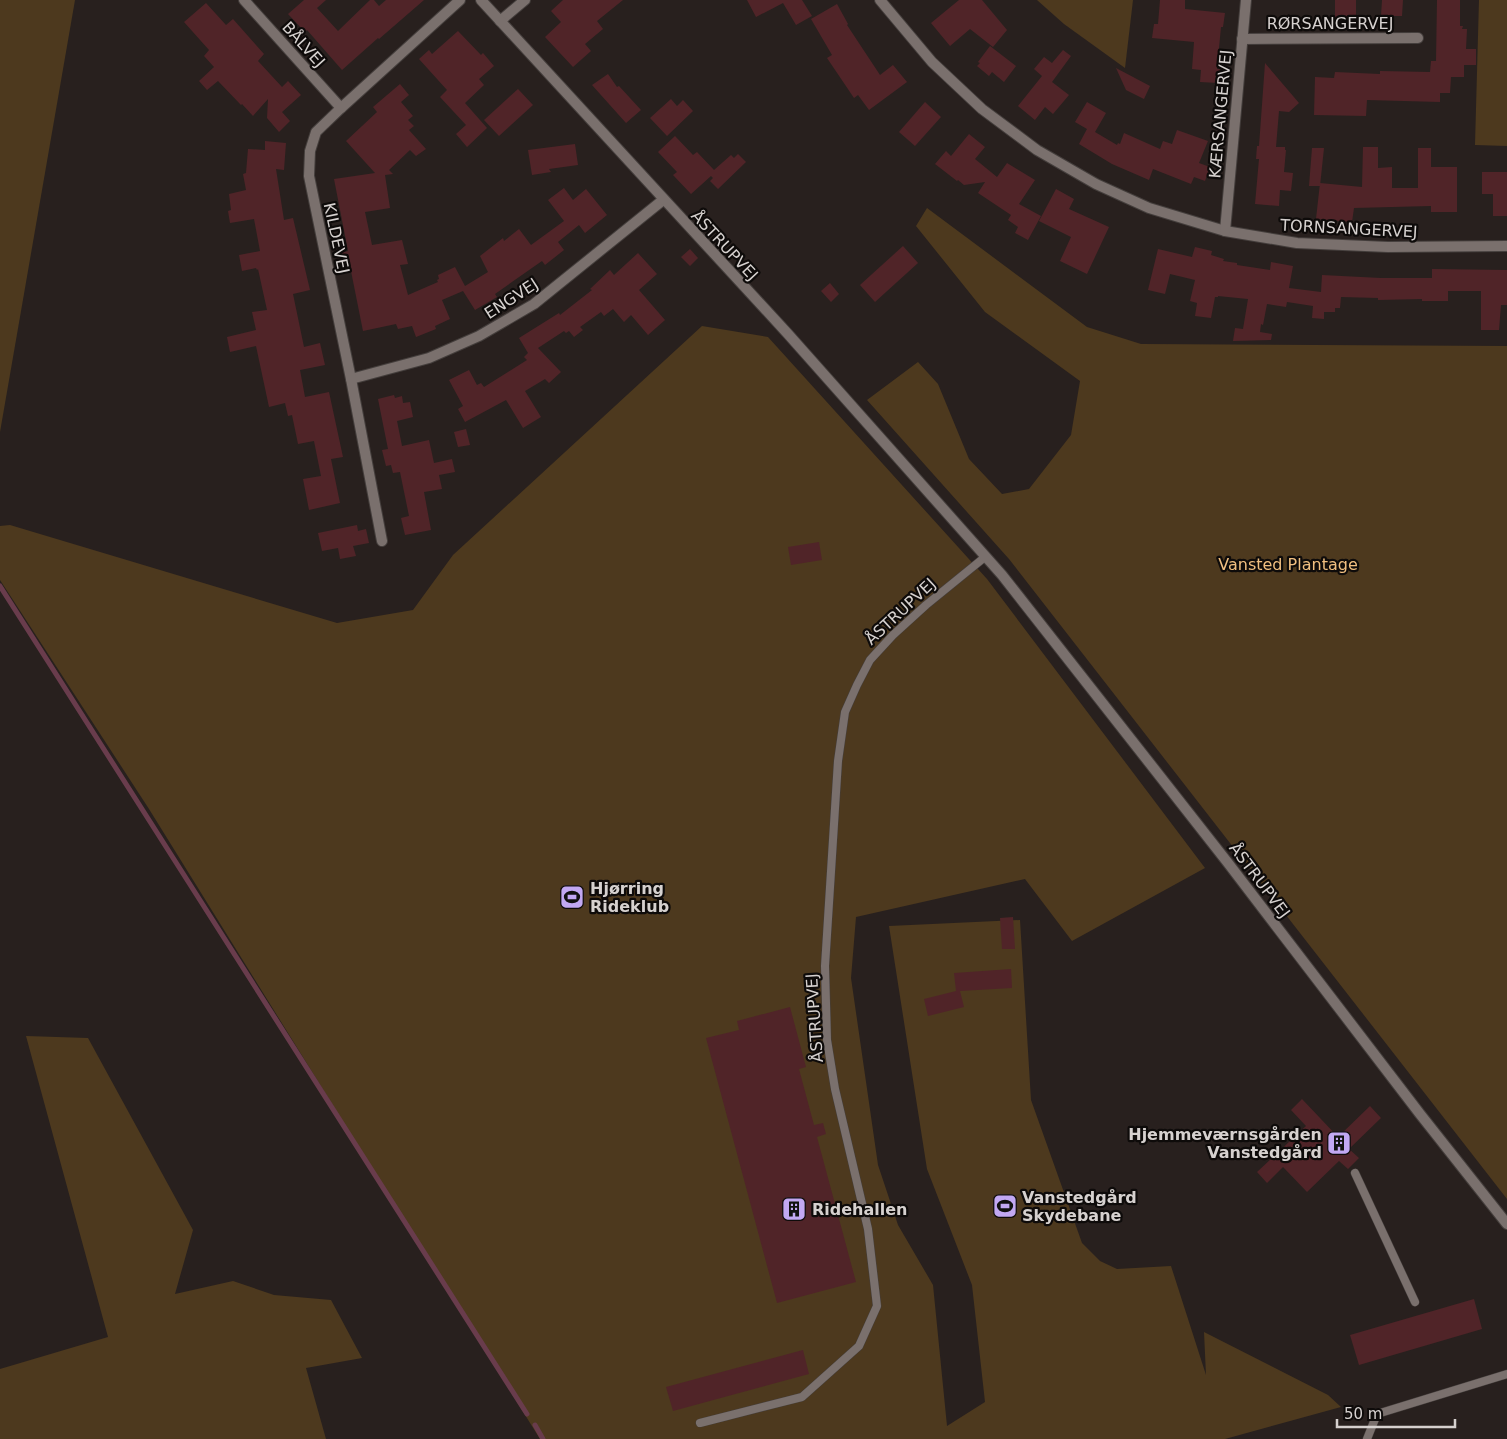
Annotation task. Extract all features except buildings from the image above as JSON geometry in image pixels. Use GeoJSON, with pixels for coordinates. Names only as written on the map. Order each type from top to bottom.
{"type":"FeatureCollection","features":[{"type":"Feature","properties":{"kind":"street","name":"BÅLVEJ"},"geometry":{"type":"LineString","coordinates":[[244,0],[341,108]]}},
{"type":"Feature","properties":{"kind":"street","name":"KILDEVEJ"},"geometry":{"type":"LineString","coordinates":[[382,541],[309,176],[310,151],[316,132],[460,0]]}},
{"type":"Feature","properties":{"kind":"street","name":"ÅSTRUPVEJ"},"geometry":{"type":"LineString","coordinates":[[480,0],[788,334],[986,556],[1228,862],[1420,1114],[1507,1224]]}},
{"type":"Feature","properties":{"kind":"street"},"geometry":{"type":"LineString","coordinates":[[500,21],[525,0]]}},
{"type":"Feature","properties":{"kind":"street","name":"TORNSANGERVEJ"},"geometry":{"type":"LineString","coordinates":[[880,0],[932,62],[982,109],[1037,150],[1096,184],[1149,208],[1225,230],[1297,243],[1388,247],[1507,246]]}},
{"type":"Feature","properties":{"kind":"street","name":"KÆRSANGERVEJ"},"geometry":{"type":"LineString","coordinates":[[1225,230],[1246,0]]}},
{"type":"Feature","properties":{"kind":"street","name":"RØRSANGERVEJ"},"geometry":{"type":"LineString","coordinates":[[1242,39],[1418,38]]}},
{"type":"Feature","properties":{"kind":"street","name":"ENGVEJ"},"geometry":{"type":"LineString","coordinates":[[351,379],[429,358],[479,336],[534,304],[664,200]]}},
{"type":"Feature","properties":{"kind":"lane","name":"ÅSTRUPVEJ"},"geometry":{"type":"LineString","coordinates":[[700,1423],[802,1397],[859,1346],[877,1306],[868,1229],[835,1089],[827,1040],[825,966],[838,761],[845,712],[870,660],[893,635],[926,605],[986,556]]}},
{"type":"Feature","properties":{"kind":"lane"},"geometry":{"type":"LineString","coordinates":[[1355,1173],[1415,1302]]}},
{"type":"Feature","properties":{"kind":"lane"},"geometry":{"type":"LineString","coordinates":[[1367,1439],[1377,1414],[1507,1374]]}},
{"type":"Feature","properties":{"kind":"green space"},"geometry":{"type":"Polygon","coordinates":[[[0,0],[75,0],[0,432],[0,0]]]}},
{"type":"Feature","properties":{"kind":"green space"},"geometry":{"type":"Polygon","coordinates":[[[1037,0],[1133,0],[1125,68],[1064,24],[1037,0]]]}},
{"type":"Feature","properties":{"kind":"green space"},"geometry":{"type":"Polygon","coordinates":[[[1479,0],[1507,0],[1507,146],[1475,145],[1479,0]]]}},
{"type":"Feature","properties":{"kind":"green space","name":"Vansted Plantage"},"geometry":{"type":"Polygon","coordinates":[[[927,208],[1087,327],[1141,344],[1507,346],[1507,1199],[1009,559],[867,400],[918,362],[938,384],[969,459],[1002,494],[1029,489],[1071,435],[1080,381],[985,312],[916,226],[927,208]]]}},
{"type":"Feature","properties":{"kind":"green space","name":"Hjørring Rideklub"},"geometry":{"type":"Polygon","coordinates":[[[702,326],[768,337],[987,579],[1205,868],[1072,941],[1025,879],[856,917],[851,978],[878,1165],[898,1225],[933,1285],[947,1426],[985,1402],[972,1285],[927,1169],[889,926],[1020,920],[1031,1100],[1082,1243],[1100,1261],[1117,1269],[1171,1266],[1206,1375],[1204,1332],[1328,1395],[1341,1407],[1225,1439],[540,1439],[149,809],[0,580],[0,526],[10,525],[337,623],[413,610],[453,555],[702,326]]]}},
{"type":"Feature","properties":{"kind":"green space"},"geometry":{"type":"Polygon","coordinates":[[[26,1036],[88,1038],[193,1230],[175,1294],[233,1281],[274,1295],[331,1300],[362,1358],[306,1368],[326,1439],[0,1439],[0,1369],[108,1337],[26,1036]]]}},
{"type":"Feature","properties":{"kind":"waterway"},"geometry":{"type":"LineString","coordinates":[[0,586],[527,1414]]}},
{"type":"Feature","properties":{"kind":"waterway"},"geometry":{"type":"LineString","coordinates":[[535,1425],[543,1439]]}},
{"type":"Feature","properties":{"kind":"place","name":"Hjørring Rideklub"},"geometry":{"type":"Point","coordinates":[572,897]}},
{"type":"Feature","properties":{"kind":"place","name":"Hjemmeværnsgården Vanstedgård"},"geometry":{"type":"Point","coordinates":[1339,1143]}},
{"type":"Feature","properties":{"kind":"place","name":"Vanstedgård Skydebane"},"geometry":{"type":"Point","coordinates":[1005,1206]}},
{"type":"Feature","properties":{"kind":"place","name":"Ridehallen"},"geometry":{"type":"Point","coordinates":[794,1209]}}]}
